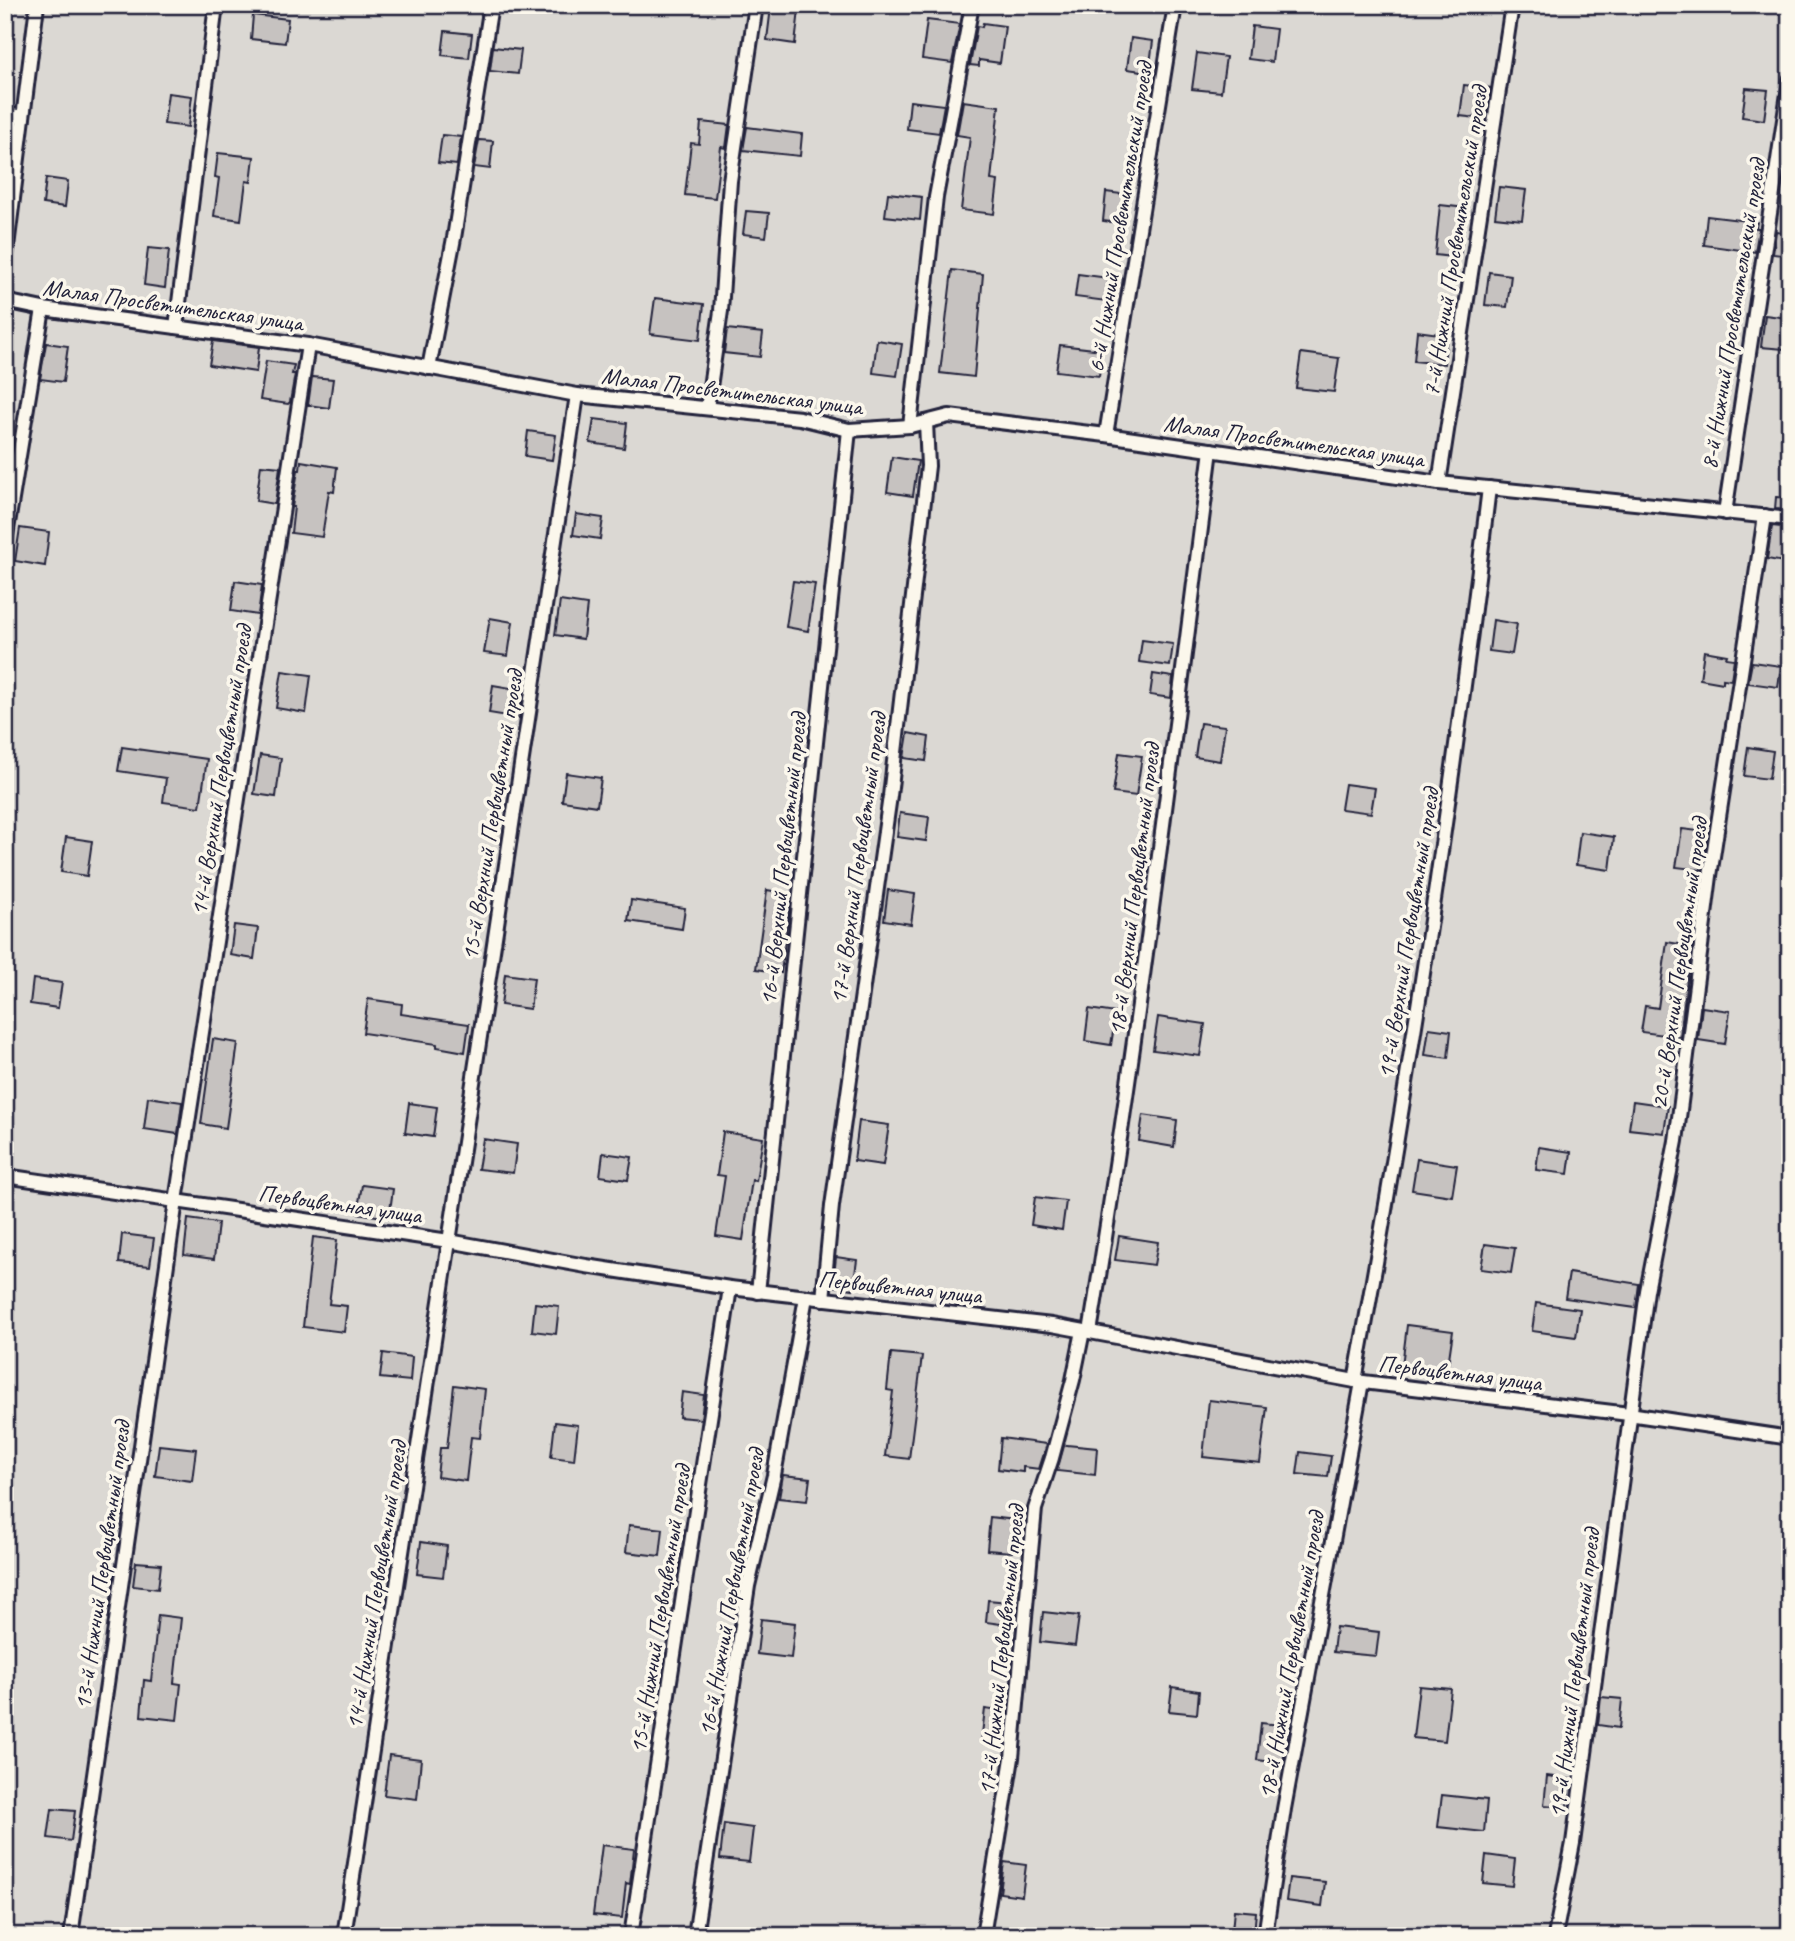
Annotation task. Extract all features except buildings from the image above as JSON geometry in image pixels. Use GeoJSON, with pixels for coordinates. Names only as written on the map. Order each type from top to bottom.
{"type":"FeatureCollection","features":[{"type":"Feature","properties":{"kind":"lane"},"geometry":{"type":"LineString","coordinates":[[5,263],[37,5]]}},
{"type":"Feature","properties":{"kind":"lane"},"geometry":{"type":"LineString","coordinates":[[176,327],[216,5]]}},
{"type":"Feature","properties":{"kind":"lane"},"geometry":{"type":"LineString","coordinates":[[429,368],[454,238],[491,5]]}},
{"type":"Feature","properties":{"kind":"lane"},"geometry":{"type":"LineString","coordinates":[[707,408],[721,311],[730,181],[756,5]]}},
{"type":"Feature","properties":{"kind":"lane"},"geometry":{"type":"LineString","coordinates":[[910,426],[936,197],[972,5]]}},
{"type":"Feature","properties":{"kind":"lane","name":"6-й Нижний Просветительский проезд"},"geometry":{"type":"LineString","coordinates":[[1106,435],[1175,5]]}},
{"type":"Feature","properties":{"kind":"lane","name":"7-й Нижний Просветительский проезд"},"geometry":{"type":"LineString","coordinates":[[1439,483],[1512,5]]}},
{"type":"Feature","properties":{"kind":"lane","name":"8-й Нижний Просветительский проезд"},"geometry":{"type":"LineString","coordinates":[[1725,513],[1790,80]]}},
{"type":"Feature","properties":{"kind":"lane"},"geometry":{"type":"LineString","coordinates":[[5,114],[23,117]]}},
{"type":"Feature","properties":{"kind":"lane","name":"Малая Просветительская улица"},"geometry":{"type":"LineString","coordinates":[[5,301],[43,309],[308,345],[577,395],[800,418],[849,430],[910,426],[949,416],[1106,435],[1439,483],[1790,519]]}},
{"type":"Feature","properties":{"kind":"lane"},"geometry":{"type":"LineString","coordinates":[[5,542],[43,309]]}},
{"type":"Feature","properties":{"kind":"lane","name":"14-й Верхний Первоцветный проезд"},"geometry":{"type":"LineString","coordinates":[[176,1201],[308,345]]}},
{"type":"Feature","properties":{"kind":"lane","name":"15-й Верхний Первоцветный проезд"},"geometry":{"type":"LineString","coordinates":[[449,1241],[577,395]]}},
{"type":"Feature","properties":{"kind":"lane","name":"17-й Верхний Первоцветный проезд"},"geometry":{"type":"LineString","coordinates":[[823,1299],[834,1193],[890,796],[928,466],[926,422]]}},
{"type":"Feature","properties":{"kind":"lane","name":"16-й Верхний Первоцветный проезд"},"geometry":{"type":"LineString","coordinates":[[758,1292],[849,430]]}},
{"type":"Feature","properties":{"kind":"lane","name":"18-й Верхний Первоцветный проезд"},"geometry":{"type":"LineString","coordinates":[[1086,1332],[1123,1129],[1211,450]]}},
{"type":"Feature","properties":{"kind":"lane","name":"19-й Верхний Первоцветный проезд"},"geometry":{"type":"LineString","coordinates":[[1358,1382],[1456,756],[1489,488]]}},
{"type":"Feature","properties":{"kind":"lane","name":"20-й Верхний Первоцветный проезд"},"geometry":{"type":"LineString","coordinates":[[1629,1414],[1647,1291],[1676,1141],[1710,876],[1765,516]]}},
{"type":"Feature","properties":{"kind":"lane","name":"Первоцветная улица"},"geometry":{"type":"LineString","coordinates":[[5,1176],[449,1241],[586,1266],[758,1292],[1052,1325],[1358,1382],[1629,1414],[1790,1438]]}},
{"type":"Feature","properties":{"kind":"lane","name":"13-й Нижний Первоцветный проезд"},"geometry":{"type":"LineString","coordinates":[[71,1936],[176,1201]]}},
{"type":"Feature","properties":{"kind":"lane","name":"14-й Нижний Первоцветный проезд"},"geometry":{"type":"LineString","coordinates":[[344,1936],[449,1241]]}},
{"type":"Feature","properties":{"kind":"lane","name":"15-й Нижний Первоцветный проезд"},"geometry":{"type":"LineString","coordinates":[[631,1936],[730,1288]]}},
{"type":"Feature","properties":{"kind":"lane","name":"16-й Нижний Первоцветный проезд"},"geometry":{"type":"LineString","coordinates":[[695,1936],[748,1586],[775,1475],[806,1297]]}},
{"type":"Feature","properties":{"kind":"lane","name":"17-й Нижний Первоцветный проезд"},"geometry":{"type":"LineString","coordinates":[[983,1936],[1012,1758],[1035,1509],[1056,1445],[1086,1332]]}},
{"type":"Feature","properties":{"kind":"lane","name":"18-й Нижний Первоцветный проезд"},"geometry":{"type":"LineString","coordinates":[[1265,1936],[1284,1809],[1358,1382]]}},
{"type":"Feature","properties":{"kind":"lane","name":"19-й Нижний Первоцветный проезд"},"geometry":{"type":"LineString","coordinates":[[1555,1936],[1573,1843],[1629,1414]]}},
{"type":"Feature","properties":{"kind":"shaded area"},"geometry":{"type":"Polygon","coordinates":[[[5,5],[1790,5],[1790,1936],[5,1936],[5,5]]]}}]}
